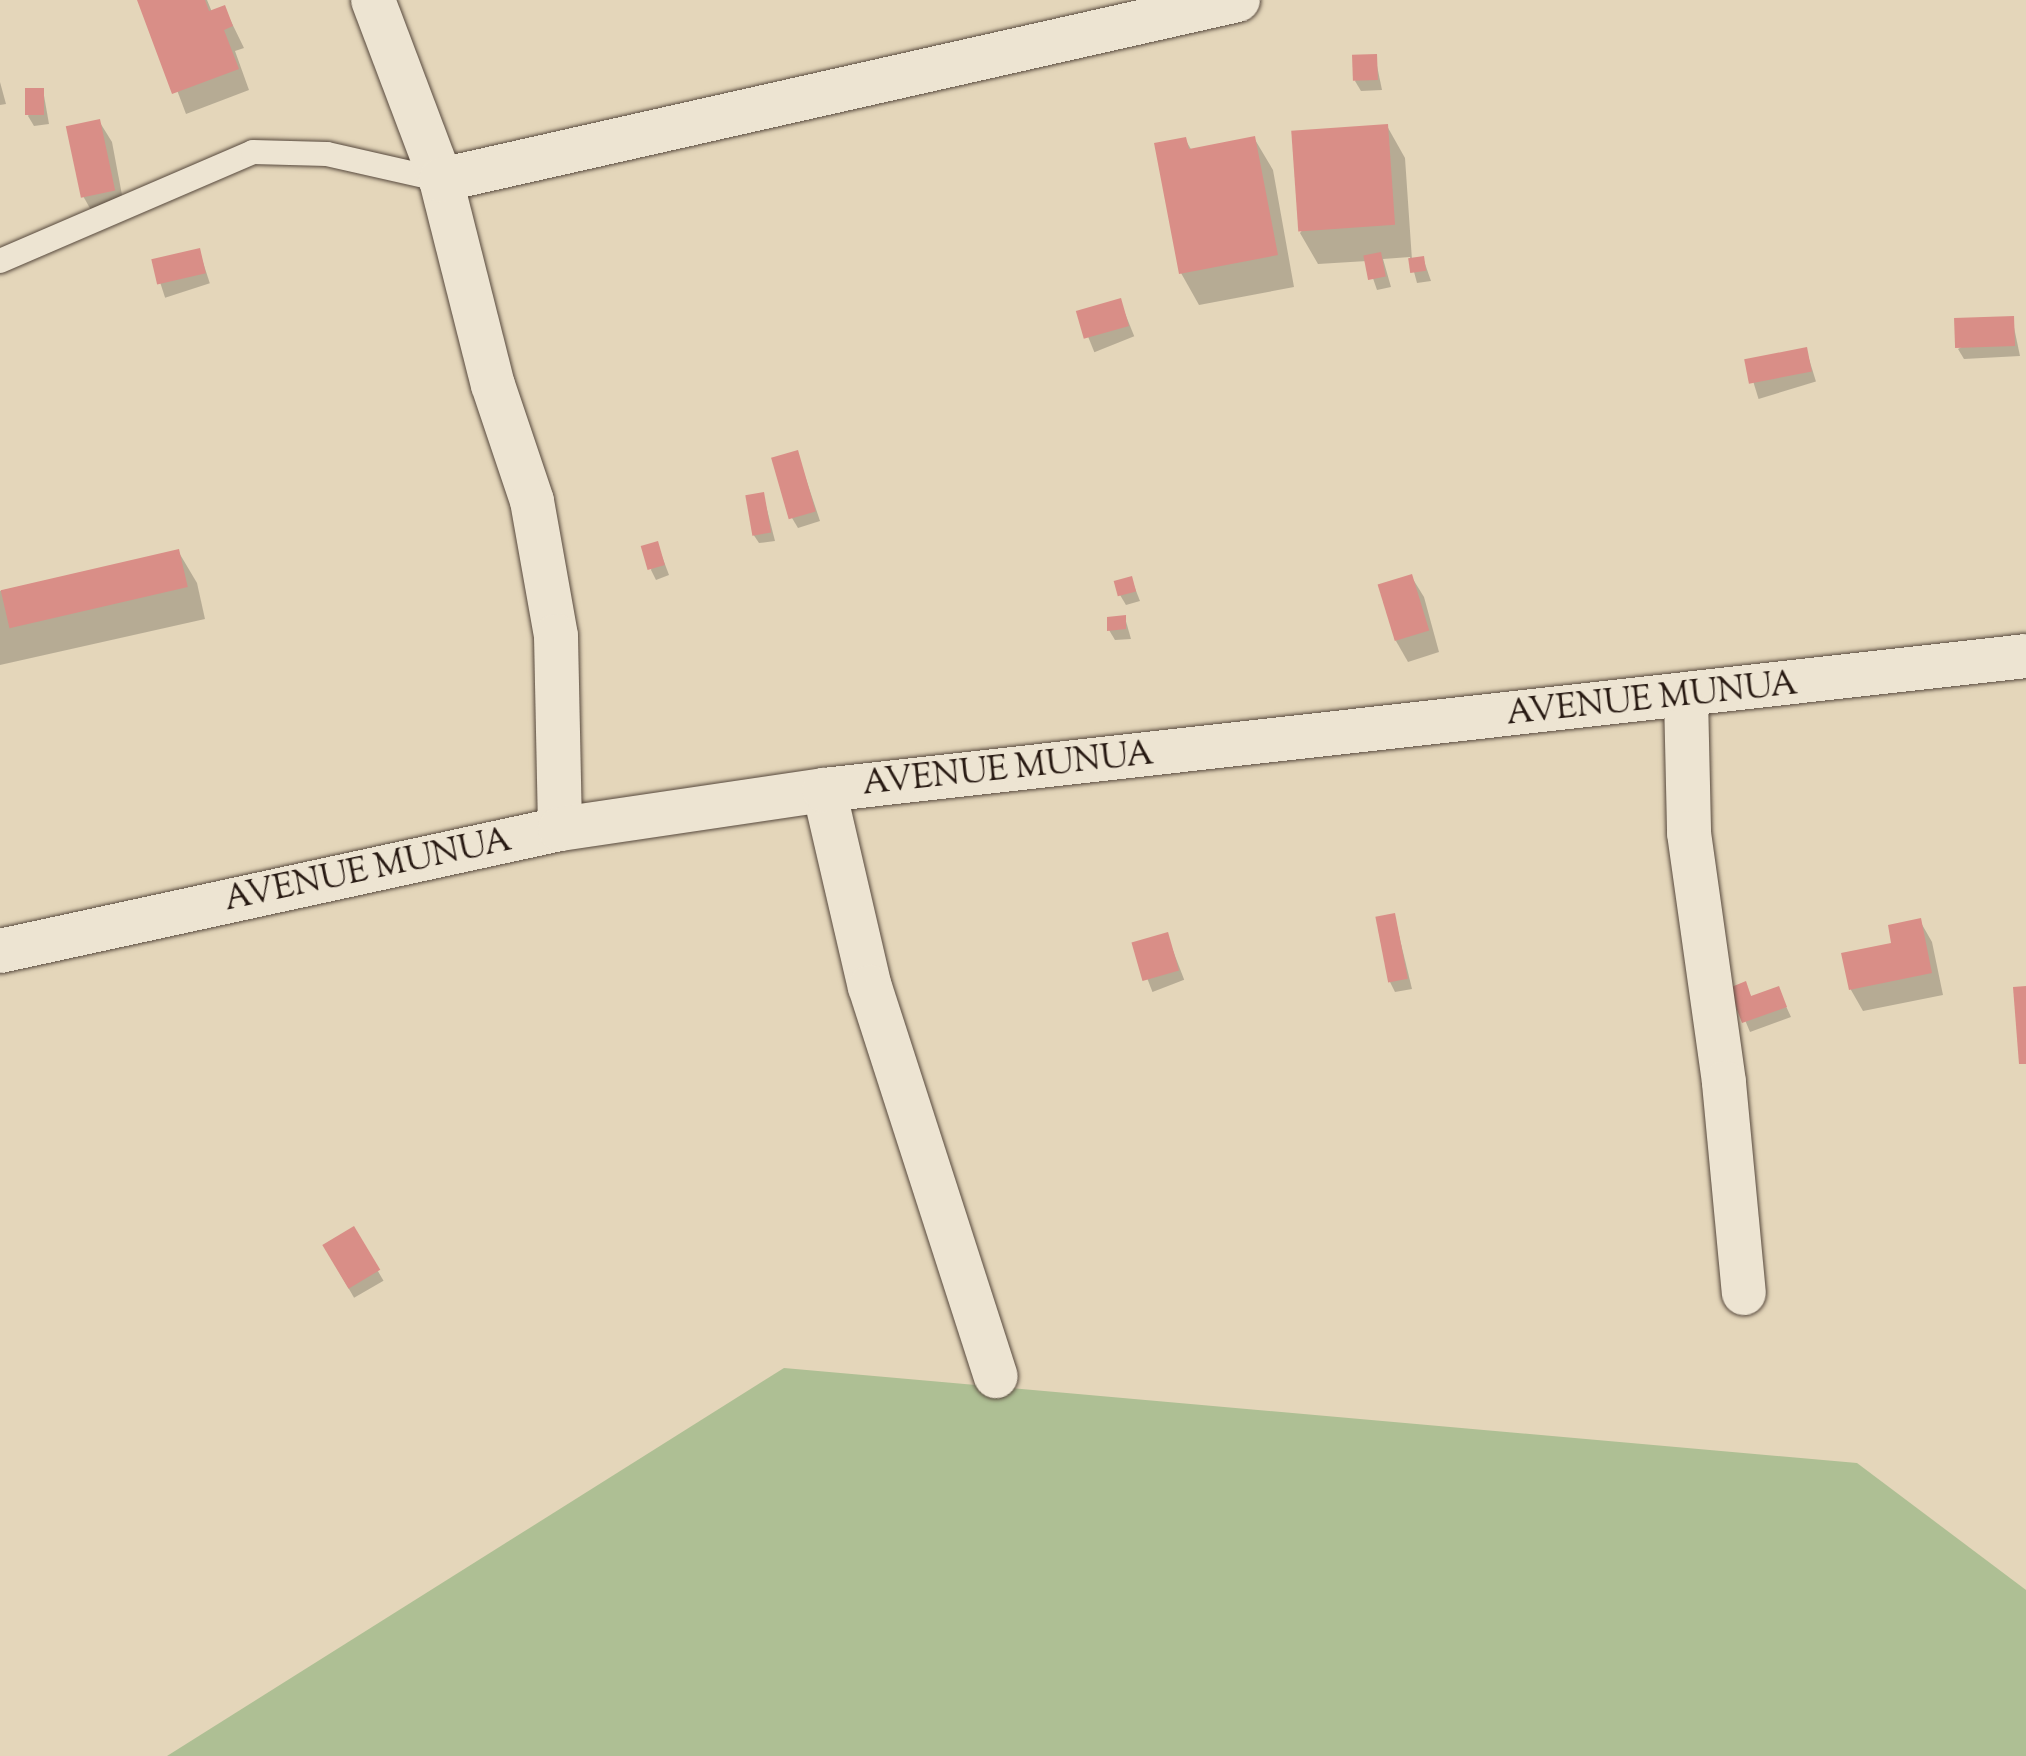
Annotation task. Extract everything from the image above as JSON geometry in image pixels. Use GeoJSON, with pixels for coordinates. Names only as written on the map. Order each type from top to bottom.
{"type":"FeatureCollection","features":[{"type":"Feature","properties":{"kind":"street"},"geometry":{"type":"LineString","coordinates":[[373,0],[441,180],[493,385],[532,501],[556,636],[560,829]]}},
{"type":"Feature","properties":{"kind":"street"},"geometry":{"type":"LineString","coordinates":[[441,180],[1238,0]]}},
{"type":"Feature","properties":{"kind":"street","name":"AVENUE MUNUA"},"geometry":{"type":"LineString","coordinates":[[0,951],[560,829],[824,790],[1686,697],[2026,656]]}},
{"type":"Feature","properties":{"kind":"street"},"geometry":{"type":"LineString","coordinates":[[1686,697],[1689,833],[1724,1083],[1744,1293]]}},
{"type":"Feature","properties":{"kind":"street"},"geometry":{"type":"LineString","coordinates":[[824,790],[870,987],[996,1376]]}},
{"type":"Feature","properties":{"kind":"lane"},"geometry":{"type":"LineString","coordinates":[[0,261],[253,152],[327,154],[441,180]]}},
{"type":"Feature","properties":{"kind":"green space"},"geometry":{"type":"Polygon","coordinates":[[[784,1368],[1857,1463],[2026,1590],[2026,1756],[167,1756],[784,1368]]]}},
{"type":"Feature","properties":{"kind":"building"},"geometry":{"type":"Polygon","coordinates":[[[137,0],[205,0],[209,11],[225,5],[233,26],[224,30],[239,69],[172,94],[137,0]]]}},
{"type":"Feature","properties":{"kind":"building"},"geometry":{"type":"Polygon","coordinates":[[[1377,54],[1378,80],[1353,81],[1352,55],[1377,54]]]}},
{"type":"Feature","properties":{"kind":"building"},"geometry":{"type":"Polygon","coordinates":[[[25,88],[44,88],[44,115],[25,115],[25,88]]]}},
{"type":"Feature","properties":{"kind":"building"},"geometry":{"type":"Polygon","coordinates":[[[100,119],[115,190],[81,198],[66,126],[100,119]]]}},
{"type":"Feature","properties":{"kind":"building"},"geometry":{"type":"Polygon","coordinates":[[[1388,124],[1395,225],[1298,232],[1291,131],[1388,124]]]}},
{"type":"Feature","properties":{"kind":"building"},"geometry":{"type":"Polygon","coordinates":[[[1255,136],[1278,255],[1179,274],[1154,143],[1186,137],[1189,149],[1255,136]]]}},
{"type":"Feature","properties":{"kind":"building"},"geometry":{"type":"Polygon","coordinates":[[[200,248],[206,273],[157,285],[151,259],[200,248]]]}},
{"type":"Feature","properties":{"kind":"building"},"geometry":{"type":"Polygon","coordinates":[[[1381,252],[1386,277],[1368,280],[1363,255],[1381,252]]]}},
{"type":"Feature","properties":{"kind":"building"},"geometry":{"type":"Polygon","coordinates":[[[1424,256],[1426,271],[1410,273],[1408,258],[1424,256]]]}},
{"type":"Feature","properties":{"kind":"building"},"geometry":{"type":"Polygon","coordinates":[[[1121,298],[1129,326],[1084,339],[1076,311],[1121,298]]]}},
{"type":"Feature","properties":{"kind":"building"},"geometry":{"type":"Polygon","coordinates":[[[2014,316],[2015,346],[1955,348],[1954,318],[2014,316]]]}},
{"type":"Feature","properties":{"kind":"building"},"geometry":{"type":"Polygon","coordinates":[[[1807,347],[1812,372],[1749,384],[1744,359],[1807,347]]]}},
{"type":"Feature","properties":{"kind":"building"},"geometry":{"type":"Polygon","coordinates":[[[798,450],[816,512],[789,519],[771,458],[798,450]]]}},
{"type":"Feature","properties":{"kind":"building"},"geometry":{"type":"Polygon","coordinates":[[[764,492],[771,532],[752,536],[745,495],[764,492]]]}},
{"type":"Feature","properties":{"kind":"building"},"geometry":{"type":"Polygon","coordinates":[[[658,541],[665,565],[648,570],[641,546],[658,541]]]}},
{"type":"Feature","properties":{"kind":"building"},"geometry":{"type":"Polygon","coordinates":[[[179,549],[188,587],[9,628],[1,590],[179,549]]]}},
{"type":"Feature","properties":{"kind":"building"},"geometry":{"type":"Polygon","coordinates":[[[1412,574],[1429,630],[1395,641],[1378,585],[1412,574]]]}},
{"type":"Feature","properties":{"kind":"building"},"geometry":{"type":"Polygon","coordinates":[[[1132,576],[1136,591],[1118,596],[1114,581],[1132,576]]]}},
{"type":"Feature","properties":{"kind":"building"},"geometry":{"type":"Polygon","coordinates":[[[1126,615],[1126,629],[1107,631],[1107,617],[1126,615]]]}},
{"type":"Feature","properties":{"kind":"building"},"geometry":{"type":"Polygon","coordinates":[[[1395,913],[1408,979],[1388,983],[1375,917],[1395,913]]]}},
{"type":"Feature","properties":{"kind":"building"},"geometry":{"type":"Polygon","coordinates":[[[1921,918],[1932,973],[1849,990],[1841,953],[1891,943],[1888,925],[1921,918]]]}},
{"type":"Feature","properties":{"kind":"building"},"geometry":{"type":"Polygon","coordinates":[[[1168,932],[1179,970],[1142,981],[1131,942],[1168,932]]]}},
{"type":"Feature","properties":{"kind":"building"},"geometry":{"type":"Polygon","coordinates":[[[1746,981],[1751,996],[1779,986],[1787,1007],[1742,1023],[1729,988],[1746,981]]]}},
{"type":"Feature","properties":{"kind":"building"},"geometry":{"type":"Polygon","coordinates":[[[2026,986],[2026,1064],[2019,1064],[2013,987],[2026,986]]]}},
{"type":"Feature","properties":{"kind":"building"},"geometry":{"type":"Polygon","coordinates":[[[354,1226],[380,1270],[349,1289],[322,1245],[354,1226]]]}}]}
